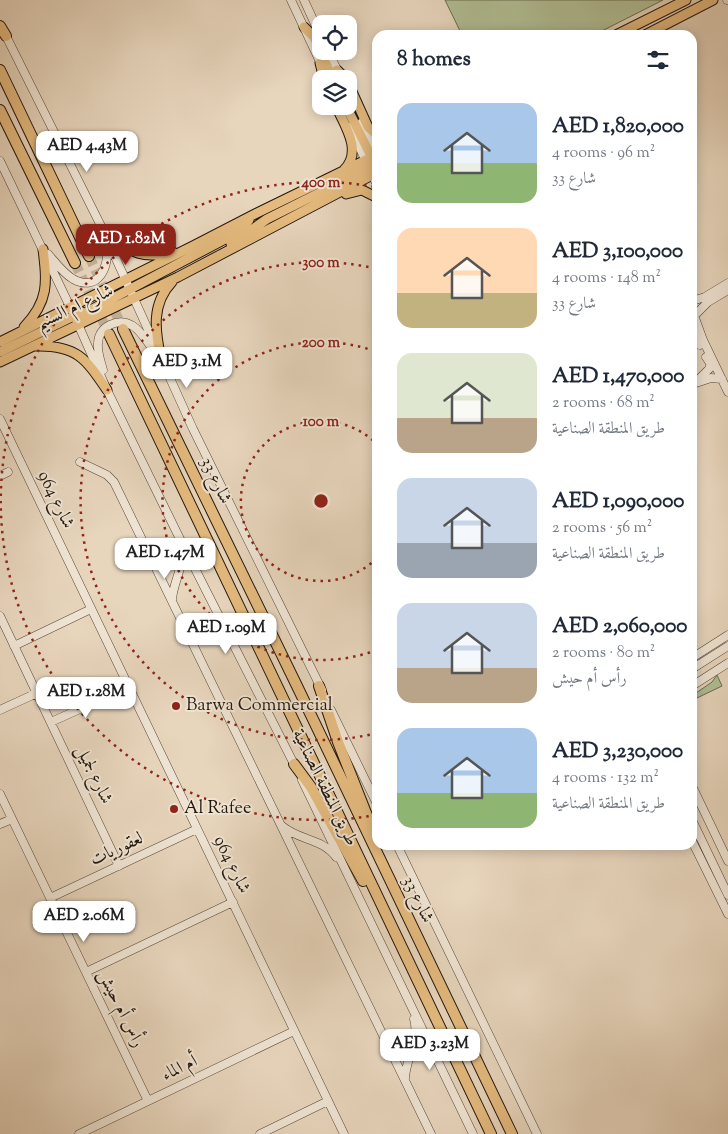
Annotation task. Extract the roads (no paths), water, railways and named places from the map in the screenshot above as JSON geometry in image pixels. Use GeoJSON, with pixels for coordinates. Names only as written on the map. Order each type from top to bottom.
{"type":"FeatureCollection","features":[{"type":"Feature","properties":{"kind":"highway"},"geometry":{"type":"LineString","coordinates":[[0,24],[6,36]]}},
{"type":"Feature","properties":{"kind":"highway"},"geometry":{"type":"LineString","coordinates":[[0,70],[89,256]]}},
{"type":"Feature","properties":{"kind":"highway"},"geometry":{"type":"LineString","coordinates":[[0,110],[75,263]]}},
{"type":"Feature","properties":{"kind":"highway","name":"شارع 33"},"geometry":{"type":"LineString","coordinates":[[123,329],[372,844]]}},
{"type":"Feature","properties":{"kind":"highway","name":"شارع 33"},"geometry":{"type":"LineString","coordinates":[[109,334],[491,1134]]}},
{"type":"Feature","properties":{"kind":"highway"},"geometry":{"type":"LineString","coordinates":[[320,686],[338,742],[372,829]]}},
{"type":"Feature","properties":{"kind":"highway"},"geometry":{"type":"LineString","coordinates":[[294,764],[311,787],[368,889],[386,914]]}},
{"type":"Feature","properties":{"kind":"highway","name":"شارع 33"},"geometry":{"type":"LineString","coordinates":[[375,850],[512,1134]]}},
{"type":"Feature","properties":{"kind":"highway"},"geometry":{"type":"LineString","coordinates":[[380,850],[389,879]]}},
{"type":"Feature","properties":{"kind":"main road"},"geometry":{"type":"LineString","coordinates":[[626,30],[686,0]]}},
{"type":"Feature","properties":{"kind":"main road"},"geometry":{"type":"LineString","coordinates":[[655,30],[714,0]]}},
{"type":"Feature","properties":{"kind":"main road"},"geometry":{"type":"LineString","coordinates":[[304,27],[314,37],[329,70]]}},
{"type":"Feature","properties":{"kind":"main road"},"geometry":{"type":"LineString","coordinates":[[320,63],[322,70]]}},
{"type":"Feature","properties":{"kind":"main road"},"geometry":{"type":"LineString","coordinates":[[357,104],[368,128],[372,131]]}},
{"type":"Feature","properties":{"kind":"main road"},"geometry":{"type":"LineString","coordinates":[[330,179],[347,167],[354,151],[340,115]]}},
{"type":"Feature","properties":{"kind":"main road"},"geometry":{"type":"LineString","coordinates":[[350,115],[372,161]]}},
{"type":"Feature","properties":{"kind":"main road"},"geometry":{"type":"LineString","coordinates":[[202,265],[267,220],[372,166]]}},
{"type":"Feature","properties":{"kind":"main road","name":"شارع ام السنيم"},"geometry":{"type":"LineString","coordinates":[[0,342],[257,213],[330,179],[372,166]]}},
{"type":"Feature","properties":{"kind":"main road","name":"شارع ام السنيم"},"geometry":{"type":"LineString","coordinates":[[0,362],[78,325],[132,294],[178,277],[202,265],[304,211],[372,166]]}},
{"type":"Feature","properties":{"kind":"main road"},"geometry":{"type":"LineString","coordinates":[[304,211],[321,206],[357,190],[366,191],[372,194]]}},
{"type":"Feature","properties":{"kind":"main road"},"geometry":{"type":"LineString","coordinates":[[132,294],[239,231],[257,213]]}},
{"type":"Feature","properties":{"kind":"main road"},"geometry":{"type":"LineString","coordinates":[[103,230],[128,249],[145,256],[162,255],[193,246]]}},
{"type":"Feature","properties":{"kind":"main road"},"geometry":{"type":"LineString","coordinates":[[19,332],[36,314],[44,298],[46,282],[43,249]]}},
{"type":"Feature","properties":{"kind":"main road"},"geometry":{"type":"LineString","coordinates":[[161,359],[156,330],[158,305],[167,288],[178,277]]}},
{"type":"Feature","properties":{"kind":"main road"},"geometry":{"type":"LineString","coordinates":[[0,352],[120,293],[124,288],[125,280]]}},
{"type":"Feature","properties":{"kind":"main road"},"geometry":{"type":"LineString","coordinates":[[34,346],[55,346],[75,353],[88,364],[107,390]]}},
{"type":"Feature","properties":{"kind":"street"},"geometry":{"type":"LineString","coordinates":[[291,0],[324,70]]}},
{"type":"Feature","properties":{"kind":"street"},"geometry":{"type":"LineString","coordinates":[[304,0],[312,17]]}},
{"type":"Feature","properties":{"kind":"street"},"geometry":{"type":"LineString","coordinates":[[6,36],[103,230],[108,254],[107,266],[100,276],[90,281],[79,281],[72,278],[43,249]]}},
{"type":"Feature","properties":{"kind":"street"},"geometry":{"type":"LineString","coordinates":[[332,60],[337,70]]}},
{"type":"Feature","properties":{"kind":"street"},"geometry":{"type":"LineString","coordinates":[[346,115],[372,161]]}},
{"type":"Feature","properties":{"kind":"street"},"geometry":{"type":"LineString","coordinates":[[356,115],[372,159]]}},
{"type":"Feature","properties":{"kind":"street","name":"طريق المنطقة الصناعية"},"geometry":{"type":"LineString","coordinates":[[0,161],[70,306],[107,390],[294,764],[473,1134]]}},
{"type":"Feature","properties":{"kind":"street","name":"شارع 33"},"geometry":{"type":"LineString","coordinates":[[103,230],[193,428],[320,686]]}},
{"type":"Feature","properties":{"kind":"street"},"geometry":{"type":"LineString","coordinates":[[697,300],[705,298],[728,283]]}},
{"type":"Feature","properties":{"kind":"street"},"geometry":{"type":"LineString","coordinates":[[697,315],[708,302],[728,290]]}},
{"type":"Feature","properties":{"kind":"street"},"geometry":{"type":"LineString","coordinates":[[107,390],[98,344],[100,334],[109,325],[121,322],[134,327],[161,359]]}},
{"type":"Feature","properties":{"kind":"street"},"geometry":{"type":"LineString","coordinates":[[697,323],[703,340],[728,392]]}},
{"type":"Feature","properties":{"kind":"street"},"geometry":{"type":"LineString","coordinates":[[697,341],[710,366],[709,370],[697,381]]}},
{"type":"Feature","properties":{"kind":"street"},"geometry":{"type":"LineString","coordinates":[[697,383],[711,378],[722,379]]}},
{"type":"Feature","properties":{"kind":"street","name":"شارع 964"},"geometry":{"type":"LineString","coordinates":[[0,419],[344,1134]]}},
{"type":"Feature","properties":{"kind":"street"},"geometry":{"type":"LineString","coordinates":[[80,462],[107,475],[114,482],[431,1134]]}},
{"type":"Feature","properties":{"kind":"street"},"geometry":{"type":"LineString","coordinates":[[172,601],[173,590],[182,562],[179,537]]}},
{"type":"Feature","properties":{"kind":"street"},"geometry":{"type":"LineString","coordinates":[[14,646],[92,609]]}},
{"type":"Feature","properties":{"kind":"street","name":"شارع لجميل"},"geometry":{"type":"LineString","coordinates":[[0,616],[119,866]]}},
{"type":"Feature","properties":{"kind":"street"},"geometry":{"type":"LineString","coordinates":[[697,655],[728,635]]}},
{"type":"Feature","properties":{"kind":"street"},"geometry":{"type":"LineString","coordinates":[[697,666],[728,646]]}},
{"type":"Feature","properties":{"kind":"street"},"geometry":{"type":"LineString","coordinates":[[697,683],[728,663]]}},
{"type":"Feature","properties":{"kind":"street"},"geometry":{"type":"LineString","coordinates":[[320,686],[372,794]]}},
{"type":"Feature","properties":{"kind":"street"},"geometry":{"type":"LineString","coordinates":[[0,710],[37,693]]}},
{"type":"Feature","properties":{"kind":"street"},"geometry":{"type":"LineString","coordinates":[[51,722],[112,694]]}},
{"type":"Feature","properties":{"kind":"street","name":"رأس أم حيش"},"geometry":{"type":"LineString","coordinates":[[0,794],[148,1101]]}},
{"type":"Feature","properties":{"kind":"street"},"geometry":{"type":"LineString","coordinates":[[697,796],[726,856]]}},
{"type":"Feature","properties":{"kind":"street"},"geometry":{"type":"LineString","coordinates":[[0,824],[12,819]]}},
{"type":"Feature","properties":{"kind":"street"},"geometry":{"type":"LineString","coordinates":[[279,823],[298,836],[324,845],[331,850],[349,876]]}},
{"type":"Feature","properties":{"kind":"street","name":"لعقوريات"},"geometry":{"type":"LineString","coordinates":[[50,898],[197,828]]}},
{"type":"Feature","properties":{"kind":"street"},"geometry":{"type":"LineString","coordinates":[[697,830],[728,895]]}},
{"type":"Feature","properties":{"kind":"street"},"geometry":{"type":"LineString","coordinates":[[399,850],[537,1134]]}},
{"type":"Feature","properties":{"kind":"street"},"geometry":{"type":"LineString","coordinates":[[696,850],[728,914]]}},
{"type":"Feature","properties":{"kind":"street"},"geometry":{"type":"LineString","coordinates":[[86,972],[232,902]]}},
{"type":"Feature","properties":{"kind":"street"},"geometry":{"type":"LineString","coordinates":[[405,1080],[407,1063],[416,1036],[408,998]]}},
{"type":"Feature","properties":{"kind":"street","name":"أم الماء"},"geometry":{"type":"LineString","coordinates":[[79,1134],[294,1031]]}},
{"type":"Feature","properties":{"kind":"street"},"geometry":{"type":"LineString","coordinates":[[260,1134],[328,1101]]}},
{"type":"Feature","properties":{"kind":"street"},"geometry":{"type":"LineString","coordinates":[[423,1117],[424,1134]]}},
{"type":"Feature","properties":{"kind":"tunnel"},"geometry":{"type":"LineString","coordinates":[[89,256],[123,329]]}},
{"type":"Feature","properties":{"kind":"tunnel"},"geometry":{"type":"LineString","coordinates":[[75,263],[109,334]]}},
{"type":"Feature","properties":{"kind":"place","name":"Barwa Commercial"},"geometry":{"type":"Point","coordinates":[176,706]}},
{"type":"Feature","properties":{"kind":"place","name":"Al Rafee"},"geometry":{"type":"Point","coordinates":[174,809]}}]}
